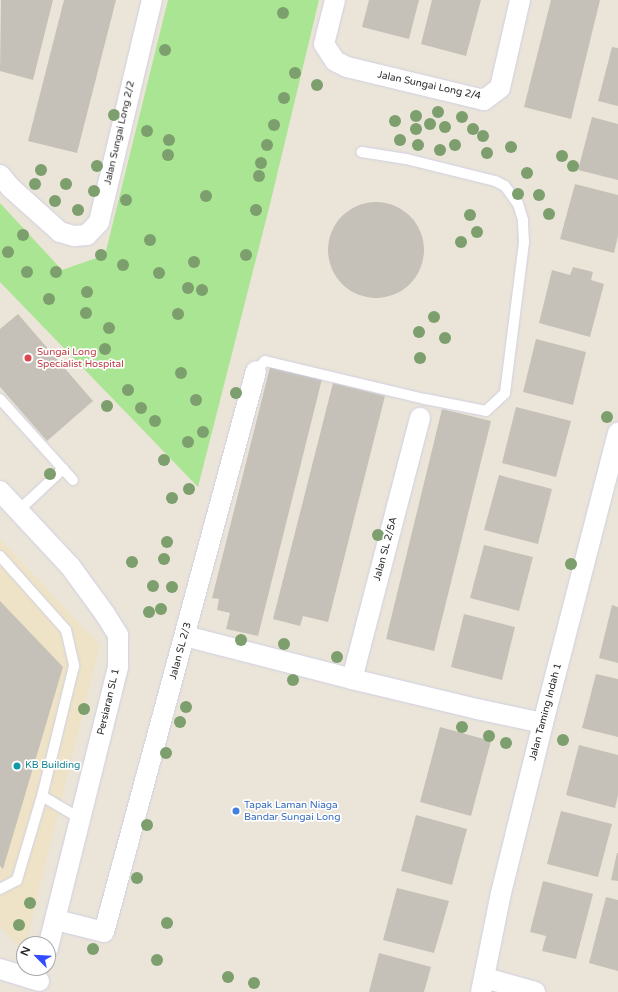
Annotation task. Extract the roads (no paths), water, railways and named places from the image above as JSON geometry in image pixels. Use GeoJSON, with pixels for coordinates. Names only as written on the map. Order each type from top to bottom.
{"type":"FeatureCollection","features":[{"type":"Feature","properties":{"kind":"street","name":"Jalan Sungai Long 2/2"},"geometry":{"type":"LineString","coordinates":[[0,175],[11,188],[60,232],[74,236],[88,235],[99,222],[152,0]]}},
{"type":"Feature","properties":{"kind":"street","name":"Jalan Sungai Long 2/4"},"geometry":{"type":"LineString","coordinates":[[335,0],[324,44],[335,60],[347,67],[484,100],[500,88],[520,0]]}},
{"type":"Feature","properties":{"kind":"street","name":"Jalan SL 2/3"},"geometry":{"type":"LineString","coordinates":[[56,920],[104,932],[256,371]]}},
{"type":"Feature","properties":{"kind":"street","name":"Jalan SL 2/5A"},"geometry":{"type":"LineString","coordinates":[[352,679],[420,418]]}},
{"type":"Feature","properties":{"kind":"street","name":"Jalan Taming Indah 1"},"geometry":{"type":"LineString","coordinates":[[483,985],[501,893],[543,723],[618,433]]}},
{"type":"Feature","properties":{"kind":"street","name":"Persiaran SL 1"},"geometry":{"type":"LineString","coordinates":[[2,496],[70,566],[105,614],[118,635],[118,667],[51,936]]}},
{"type":"Feature","properties":{"kind":"street"},"geometry":{"type":"LineString","coordinates":[[185,636],[352,679],[543,723]]}},
{"type":"Feature","properties":{"kind":"street"},"geometry":{"type":"LineString","coordinates":[[0,969],[40,980]]}},
{"type":"Feature","properties":{"kind":"street"},"geometry":{"type":"LineString","coordinates":[[483,985],[535,992]]}},
{"type":"Feature","properties":{"kind":"lane"},"geometry":{"type":"LineString","coordinates":[[256,371],[265,361],[424,399],[486,410],[505,393],[524,242],[522,220],[518,204],[505,186],[495,181],[406,159],[362,152]]}},
{"type":"Feature","properties":{"kind":"lane"},"geometry":{"type":"LineString","coordinates":[[0,399],[63,468],[72,480]]}},
{"type":"Feature","properties":{"kind":"lane"},"geometry":{"type":"LineString","coordinates":[[18,511],[63,468]]}},
{"type":"Feature","properties":{"kind":"lane"},"geometry":{"type":"LineString","coordinates":[[0,556],[66,630],[74,666],[42,796],[17,880],[0,889]]}},
{"type":"Feature","properties":{"kind":"lane"},"geometry":{"type":"LineString","coordinates":[[42,796],[81,819]]}},
{"type":"Feature","properties":{"kind":"place","name":"Sungai Long Specialist Hospital"},"geometry":{"type":"Point","coordinates":[28,358]}},
{"type":"Feature","properties":{"kind":"place","name":"KB Building"},"geometry":{"type":"Point","coordinates":[17,766]}},
{"type":"Feature","properties":{"kind":"place","name":"Tapak Laman Niaga Bandar Sungai Long"},"geometry":{"type":"Point","coordinates":[236,811]}}]}
